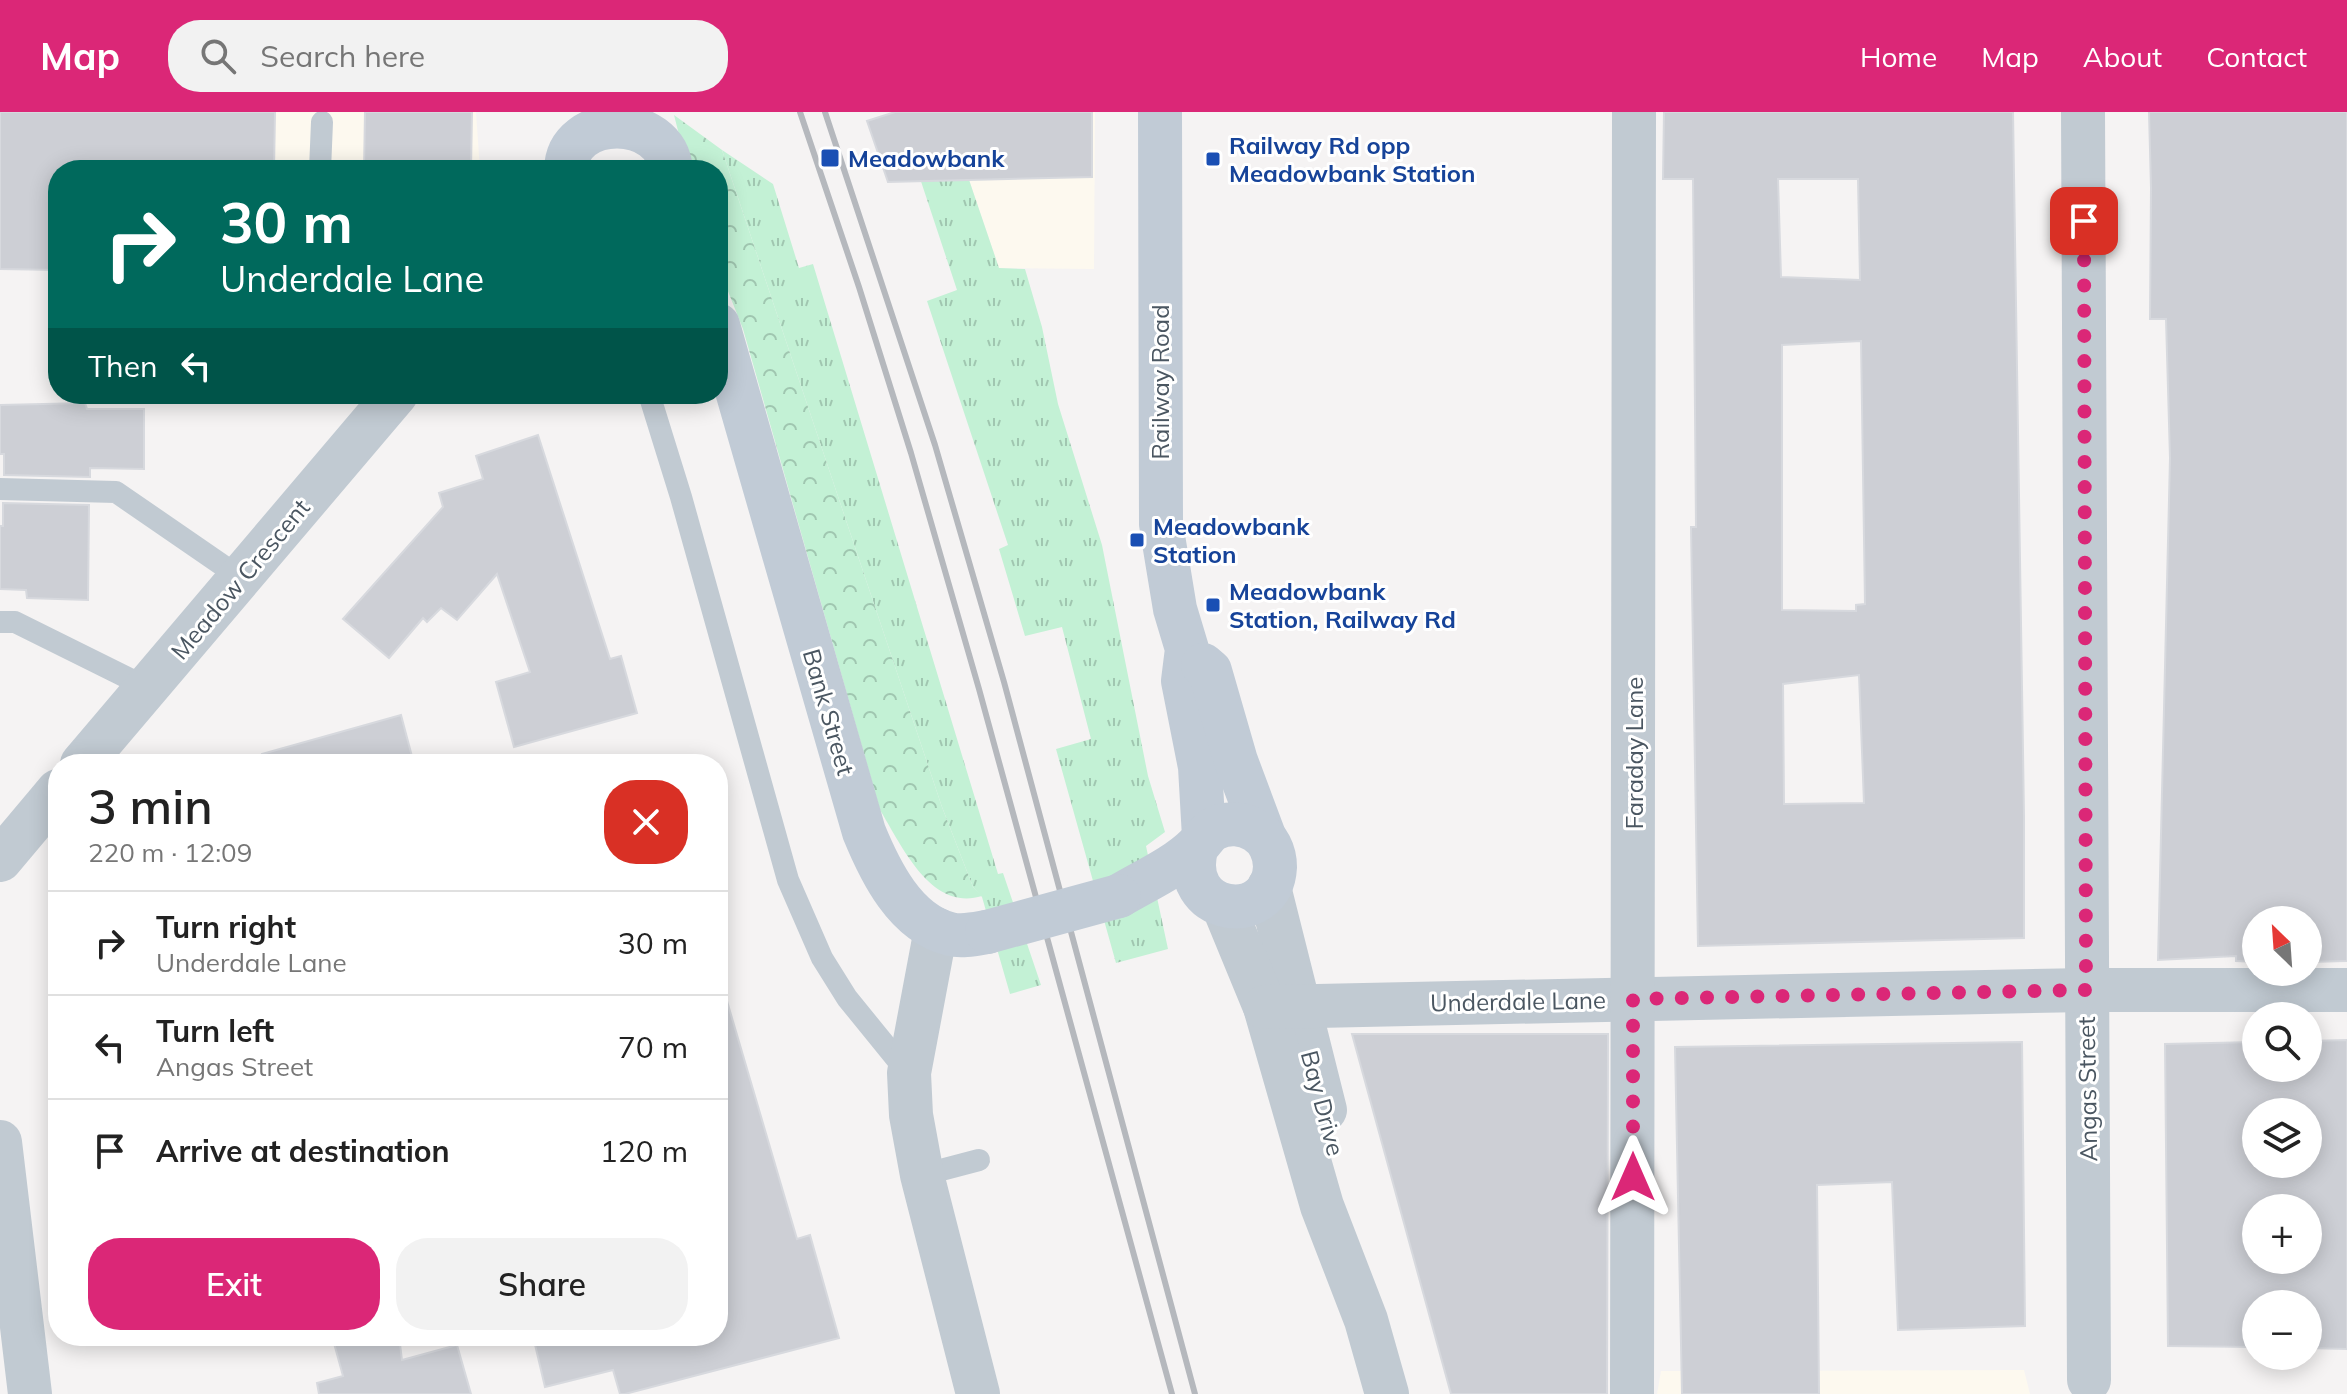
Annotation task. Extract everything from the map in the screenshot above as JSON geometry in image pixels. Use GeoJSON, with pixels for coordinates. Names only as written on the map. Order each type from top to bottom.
{"type":"FeatureCollection","features":[{"type":"Feature","properties":{"kind":"main road"},"geometry":{"type":"LineString","coordinates":[[565,152],[584,125],[598,116],[628,112],[656,128],[665,140],[669,160]]}},
{"type":"Feature","properties":{"kind":"main road","name":"Railway Road"},"geometry":{"type":"LineString","coordinates":[[1160,112],[1161,524],[1175,609],[1187,649],[1183,681],[1200,767],[1201,842]]}},
{"type":"Feature","properties":{"kind":"main road","name":"Bank Street"},"geometry":{"type":"LineString","coordinates":[[728,366],[864,832],[880,867],[900,899],[917,917],[936,929]]}},
{"type":"Feature","properties":{"kind":"main road","name":"Railway Road"},"geometry":{"type":"LineString","coordinates":[[1187,649],[1210,671],[1236,761],[1264,836]]}},
{"type":"Feature","properties":{"kind":"main road"},"geometry":{"type":"LineString","coordinates":[[936,929],[952,935],[987,932],[1144,891],[1236,907],[1248,905],[1260,898],[1269,887],[1274,875],[1272,848],[1264,836],[1253,828],[1239,824],[1214,829],[1144,891]]}},
{"type":"Feature","properties":{"kind":"main road"},"geometry":{"type":"LineString","coordinates":[[1201,842],[1193,870],[1196,882],[1215,901]]}},
{"type":"Feature","properties":{"kind":"street","name":"Faraday Lane"},"geometry":{"type":"LineString","coordinates":[[1632,1394],[1634,112]]}},
{"type":"Feature","properties":{"kind":"street","name":"Angas Street"},"geometry":{"type":"LineString","coordinates":[[2083,112],[2089,1387]]}},
{"type":"Feature","properties":{"kind":"street","name":"Meadow Crescent"},"geometry":{"type":"LineString","coordinates":[[91,754],[388,404]]}},
{"type":"Feature","properties":{"kind":"street"},"geometry":{"type":"LineString","coordinates":[[0,891],[9,848],[48,803]]}},
{"type":"Feature","properties":{"kind":"street","name":"Bay Drive"},"geometry":{"type":"LineString","coordinates":[[1269,887],[1281,1006],[1322,1206],[1366,1320],[1387,1394]]}},
{"type":"Feature","properties":{"kind":"street","name":"Bay Drive"},"geometry":{"type":"LineString","coordinates":[[1215,901],[1281,1006]]}},
{"type":"Feature","properties":{"kind":"street"},"geometry":{"type":"LineString","coordinates":[[936,929],[909,1073],[911,1115],[922,1175],[978,1394]]}},
{"type":"Feature","properties":{"kind":"street","name":"Underdale Lane"},"geometry":{"type":"LineString","coordinates":[[1281,1006],[2086,990],[2347,990]]}},
{"type":"Feature","properties":{"kind":"street"},"geometry":{"type":"LineString","coordinates":[[0,1142],[30,1394]]}},
{"type":"Feature","properties":{"kind":"lane"},"geometry":{"type":"LineString","coordinates":[[320,160],[322,122]]}},
{"type":"Feature","properties":{"kind":"lane"},"geometry":{"type":"LineString","coordinates":[[652,404],[788,880],[822,958],[847,998],[909,1073]]}},
{"type":"Feature","properties":{"kind":"lane"},"geometry":{"type":"LineString","coordinates":[[0,489],[116,492],[241,578]]}},
{"type":"Feature","properties":{"kind":"lane"},"geometry":{"type":"LineString","coordinates":[[0,622],[15,622],[148,688]]}},
{"type":"Feature","properties":{"kind":"lane"},"geometry":{"type":"LineString","coordinates":[[922,1175],[979,1160]]}},
{"type":"Feature","properties":{"kind":"shaded area"},"geometry":{"type":"Polygon","coordinates":[[[183,112],[476,112],[479,160],[181,160],[183,112]]]}},
{"type":"Feature","properties":{"kind":"shaded area"},"geometry":{"type":"Polygon","coordinates":[[[946,112],[1095,112],[1094,269],[999,268],[946,112]]]}},
{"type":"Feature","properties":{"kind":"shaded area"},"geometry":{"type":"Polygon","coordinates":[[[2024,1370],[2030,1394],[1657,1394],[1661,1371],[2024,1370]]]}},
{"type":"Feature","properties":{"kind":"green space"},"geometry":{"type":"Polygon","coordinates":[[[898,112],[946,112],[999,268],[1025,269],[1042,327],[1058,404],[1102,545],[1148,776],[1165,832],[1146,846],[1168,949],[1116,963],[1056,749],[1091,739],[1062,627],[1025,636],[999,549],[1008,545],[927,301],[957,290],[898,112]]]}},
{"type":"Feature","properties":{"kind":"green space"},"geometry":{"type":"Polygon","coordinates":[[[674,115],[722,150],[725,160],[685,160],[674,115]]]}},
{"type":"Feature","properties":{"kind":"green space"},"geometry":{"type":"Polygon","coordinates":[[[722,150],[773,184],[799,268],[813,264],[998,874],[1003,873],[1041,985],[1010,994],[982,897],[973,887],[942,807],[728,168],[728,160],[722,150]]]}},
{"type":"Feature","properties":{"kind":"green space"},"geometry":{"type":"Polygon","coordinates":[[[728,168],[942,807],[973,887],[982,896],[964,898],[948,894],[933,885],[908,857],[880,810],[743,329],[728,291],[728,168]]]}},
{"type":"Feature","properties":{"kind":"building"},"geometry":{"type":"Polygon","coordinates":[[[0,112],[275,112],[274,160],[48,160],[48,270],[0,269],[0,112]]]}},
{"type":"Feature","properties":{"kind":"building"},"geometry":{"type":"Polygon","coordinates":[[[365,112],[472,112],[471,160],[364,160],[365,112]]]}},
{"type":"Feature","properties":{"kind":"building"},"geometry":{"type":"Polygon","coordinates":[[[895,112],[1092,112],[1092,177],[888,182],[867,121],[895,112]]]}},
{"type":"Feature","properties":{"kind":"building"},"geometry":{"type":"Polygon","coordinates":[[[1664,112],[2013,112],[2024,938],[1698,946],[1691,527],[1696,527],[1693,179],[1663,179],[1664,112]],[[1778,179],[1781,277],[1860,280],[1858,179],[1778,179]],[[1861,341],[1782,345],[1782,610],[1856,611],[1856,605],[1865,604],[1861,341]],[[1859,675],[1783,684],[1784,804],[1864,803],[1859,675]]]}},
{"type":"Feature","properties":{"kind":"building"},"geometry":{"type":"Polygon","coordinates":[[[2149,112],[2347,112],[2347,961],[2322,962],[2322,906],[2242,906],[2242,961],[2236,961],[2236,956],[2158,960],[2170,458],[2166,319],[2150,319],[2149,112]]]}},
{"type":"Feature","properties":{"kind":"building"},"geometry":{"type":"Polygon","coordinates":[[[85,404],[87,409],[144,409],[144,469],[90,468],[90,477],[4,475],[4,454],[0,454],[0,405],[85,404]]]}},
{"type":"Feature","properties":{"kind":"building"},"geometry":{"type":"Polygon","coordinates":[[[538,435],[610,659],[621,656],[637,713],[514,747],[496,682],[530,672],[497,574],[457,620],[441,608],[427,622],[423,618],[389,658],[343,619],[443,507],[439,493],[483,479],[476,456],[538,435]]]}},
{"type":"Feature","properties":{"kind":"building"},"geometry":{"type":"Polygon","coordinates":[[[3,503],[89,505],[88,600],[27,598],[26,590],[0,589],[3,503]]]}},
{"type":"Feature","properties":{"kind":"building"},"geometry":{"type":"Polygon","coordinates":[[[401,715],[411,754],[262,754],[401,715]]]}},
{"type":"Feature","properties":{"kind":"building"},"geometry":{"type":"Polygon","coordinates":[[[728,1004],[797,1239],[810,1235],[839,1338],[625,1394],[620,1394],[613,1370],[545,1387],[535,1346],[728,1346],[728,1004]]]}},
{"type":"Feature","properties":{"kind":"building"},"geometry":{"type":"Polygon","coordinates":[[[1352,1034],[1608,1034],[1607,1394],[1451,1394],[1352,1034]]]}},
{"type":"Feature","properties":{"kind":"building"},"geometry":{"type":"Polygon","coordinates":[[[2347,1040],[2347,1349],[2322,1348],[2322,1290],[2242,1290],[2242,1347],[2168,1346],[2165,1044],[2242,1042],[2242,1082],[2322,1082],[2322,1041],[2347,1040]]]}},
{"type":"Feature","properties":{"kind":"building"},"geometry":{"type":"Polygon","coordinates":[[[2022,1042],[2025,1326],[1898,1330],[1892,1182],[1817,1185],[1819,1394],[1682,1394],[1675,1047],[2022,1042]]]}},
{"type":"Feature","properties":{"kind":"building"},"geometry":{"type":"Polygon","coordinates":[[[335,1346],[400,1346],[402,1360],[457,1346],[471,1394],[319,1394],[317,1383],[343,1376],[335,1346]]]}},
{"type":"Feature","properties":{"kind":"railway"},"geometry":{"type":"LineString","coordinates":[[800,112],[911,453],[979,689],[1172,1394]]}},
{"type":"Feature","properties":{"kind":"railway"},"geometry":{"type":"LineString","coordinates":[[825,112],[935,445],[1004,682],[1195,1394]]}},
{"type":"Feature","properties":{"kind":"place","name":"Meadowbank"},"geometry":{"type":"Point","coordinates":[830,158]}},
{"type":"Feature","properties":{"kind":"place","name":"Railway Rd opp Meadowbank Station"},"geometry":{"type":"Point","coordinates":[1213,159]}},
{"type":"Feature","properties":{"kind":"place","name":"Meadowbank Station"},"geometry":{"type":"Point","coordinates":[1137,540]}},
{"type":"Feature","properties":{"kind":"place","name":"Meadowbank Station, Railway Rd"},"geometry":{"type":"Point","coordinates":[1213,605]}},
{"type":"Feature","properties":{"kind":"route"},"geometry":{"type":"LineString","coordinates":[[1633,1177],[1633,999],[2086,990],[2084,221]]}}]}
